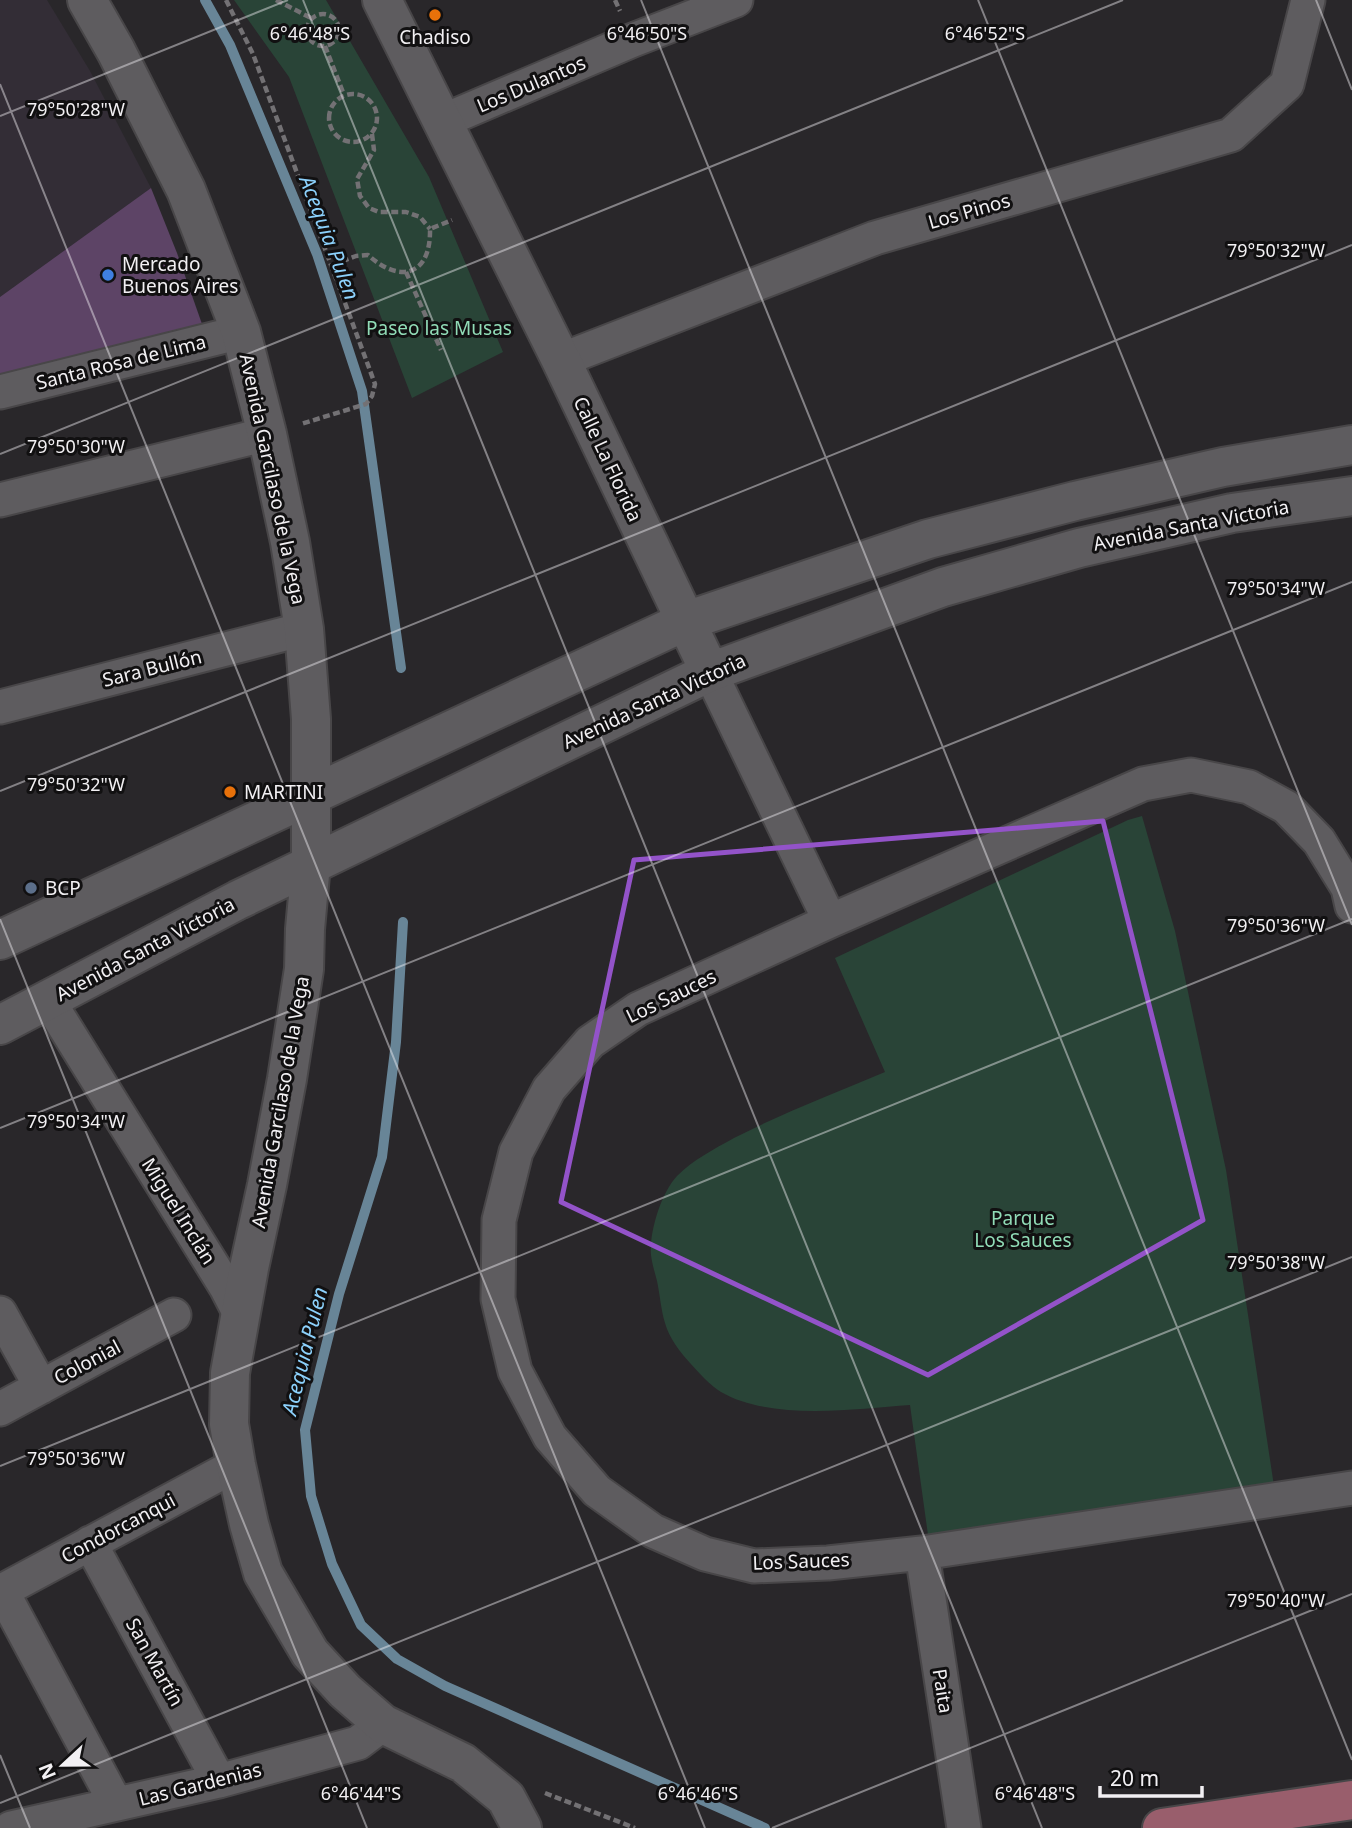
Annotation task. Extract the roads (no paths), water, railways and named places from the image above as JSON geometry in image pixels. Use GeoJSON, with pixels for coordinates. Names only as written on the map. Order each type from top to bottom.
{"type":"FeatureCollection","features":[{"type":"Feature","properties":{"kind":"main road","name":"Avenida Garcilaso de la Vega"},"geometry":{"type":"LineString","coordinates":[[87,0],[116,51],[186,190],[241,332],[267,434],[290,542],[304,629],[312,719],[311,864],[304,969],[288,1079],[230,1373],[229,1424],[248,1524],[263,1573],[310,1653],[345,1691],[383,1724],[463,1763],[506,1798],[522,1828]]}},
{"type":"Feature","properties":{"kind":"main road","name":"Calle La Florida"},"geometry":{"type":"LineString","coordinates":[[382,0],[561,360],[710,672]]}},
{"type":"Feature","properties":{"kind":"main road"},"geometry":{"type":"LineString","coordinates":[[0,940],[686,621],[928,539],[1196,473],[1352,445]]}},
{"type":"Feature","properties":{"kind":"main road","name":"Avenida Santa Victoria"},"geometry":{"type":"LineString","coordinates":[[0,1025],[311,864],[710,672],[943,587],[1079,548],[1231,513],[1352,496]]}},
{"type":"Feature","properties":{"kind":"main road"},"geometry":{"type":"LineString","coordinates":[[1161,1828],[1352,1800]]}},
{"type":"Feature","properties":{"kind":"street","name":"Los Dulantos"},"geometry":{"type":"LineString","coordinates":[[443,121],[633,40],[736,0]]}},
{"type":"Feature","properties":{"kind":"street","name":"Los Pinos"},"geometry":{"type":"LineString","coordinates":[[561,360],[875,238],[1231,135],[1287,84],[1308,0]]}},
{"type":"Feature","properties":{"kind":"street","name":"Santa Rosa de Lima"},"geometry":{"type":"LineString","coordinates":[[0,392],[241,332]]}},
{"type":"Feature","properties":{"kind":"street"},"geometry":{"type":"LineString","coordinates":[[0,500],[267,434]]}},
{"type":"Feature","properties":{"kind":"street","name":"Sara Bullón"},"geometry":{"type":"LineString","coordinates":[[0,707],[304,629]]}},
{"type":"Feature","properties":{"kind":"street","name":"Calle La Florida"},"geometry":{"type":"LineString","coordinates":[[710,672],[830,921]]}},
{"type":"Feature","properties":{"kind":"street","name":"Los Sauces"},"geometry":{"type":"LineString","coordinates":[[1352,906],[1348,888],[1319,841],[1286,807],[1249,787],[1191,775],[1143,783],[638,1009],[590,1042],[549,1089],[516,1152],[499,1220],[498,1299],[515,1371],[550,1437],[597,1491],[653,1531],[705,1554],[754,1566],[828,1563],[922,1553],[1352,1488]]}},
{"type":"Feature","properties":{"kind":"street","name":"Miguel Inclán"},"geometry":{"type":"LineString","coordinates":[[48,1000],[241,1316]]}},
{"type":"Feature","properties":{"kind":"street"},"geometry":{"type":"LineString","coordinates":[[0,1313],[41,1387]]}},
{"type":"Feature","properties":{"kind":"street","name":"Colonial"},"geometry":{"type":"LineString","coordinates":[[0,1409],[174,1315]]}},
{"type":"Feature","properties":{"kind":"street","name":"Condorcanqui"},"geometry":{"type":"LineString","coordinates":[[1,1592],[236,1465]]}},
{"type":"Feature","properties":{"kind":"street","name":"San Martín"},"geometry":{"type":"LineString","coordinates":[[90,1543],[219,1781]]}},
{"type":"Feature","properties":{"kind":"street","name":"Paita"},"geometry":{"type":"LineString","coordinates":[[922,1553],[964,1828]]}},
{"type":"Feature","properties":{"kind":"street"},"geometry":{"type":"LineString","coordinates":[[1,1592],[116,1804]]}},
{"type":"Feature","properties":{"kind":"street","name":"Las Gardenias"},"geometry":{"type":"LineString","coordinates":[[11,1828],[219,1781],[358,1743],[383,1724]]}},
{"type":"Feature","properties":{"kind":"waterway","name":"Acequia Pulen"},"geometry":{"type":"LineString","coordinates":[[205,0],[230,45],[317,254],[362,391],[401,668]]}},
{"type":"Feature","properties":{"kind":"waterway","name":"Acequia Pulen"},"geometry":{"type":"LineString","coordinates":[[403,922],[396,1042],[382,1157],[339,1294],[305,1430],[311,1496],[332,1564],[361,1625],[397,1659],[445,1686],[765,1828]]}},
{"type":"Feature","properties":{"kind":"place","name":"Chadiso"},"geometry":{"type":"Point","coordinates":[435,15]}},
{"type":"Feature","properties":{"kind":"place","name":"Mercado Buenos Aires"},"geometry":{"type":"Point","coordinates":[108,275]}},
{"type":"Feature","properties":{"kind":"place","name":"MARTINI"},"geometry":{"type":"Point","coordinates":[230,792]}},
{"type":"Feature","properties":{"kind":"place","name":"BCP"},"geometry":{"type":"Point","coordinates":[31,888]}},
{"type":"Feature","properties":{"kind":"park label","name":"Paseo las Musas"},"geometry":{"type":"Point","coordinates":[439,328]}},
{"type":"Feature","properties":{"kind":"park label","name":"Parque Los Sauces"},"geometry":{"type":"Point","coordinates":[1023,1229]}}]}
